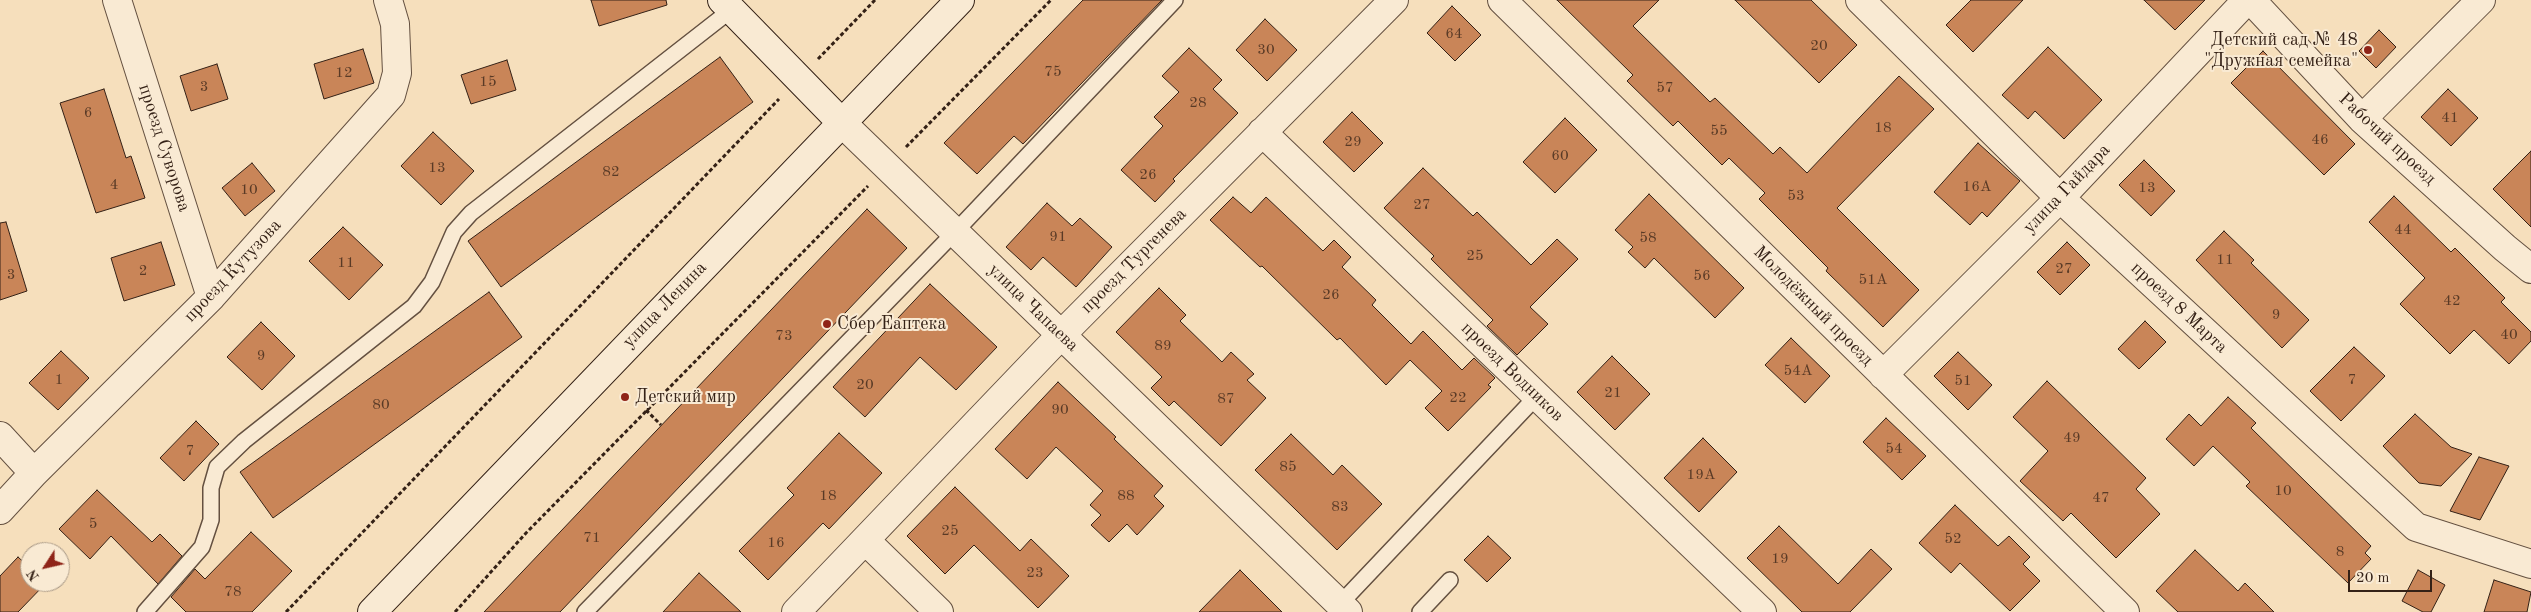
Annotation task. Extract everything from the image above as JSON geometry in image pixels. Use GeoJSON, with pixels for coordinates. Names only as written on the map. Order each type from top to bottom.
{"type":"FeatureCollection","features":[{"type":"Feature","properties":{"kind":"street","name":"проезд Суворова"},"geometry":{"type":"LineString","coordinates":[[117,0],[211,297]]}},
{"type":"Feature","properties":{"kind":"street","name":"проезд Кутузова"},"geometry":{"type":"LineString","coordinates":[[0,510],[34,473],[211,297],[391,95],[397,73],[395,24],[388,0]]}},
{"type":"Feature","properties":{"kind":"street","name":"улица Ленина"},"geometry":{"type":"LineString","coordinates":[[384,608],[841,122],[960,0]]}},
{"type":"Feature","properties":{"kind":"street","name":"проезд Тургенева"},"geometry":{"type":"LineString","coordinates":[[796,612],[1061,335],[1394,0]]}},
{"type":"Feature","properties":{"kind":"street","name":"Молодёжный проезд"},"geometry":{"type":"LineString","coordinates":[[1502,0],[2125,612]]}},
{"type":"Feature","properties":{"kind":"street","name":"проезд 8 Марта"},"geometry":{"type":"LineString","coordinates":[[1860,0],[2060,198],[2416,527],[2531,564]]}},
{"type":"Feature","properties":{"kind":"street","name":"улица Гайдара"},"geometry":{"type":"LineString","coordinates":[[1883,375],[2060,198],[2249,0]]}},
{"type":"Feature","properties":{"kind":"street","name":"Рабочий проезд"},"geometry":{"type":"LineString","coordinates":[[2249,0],[2362,119],[2531,269]]}},
{"type":"Feature","properties":{"kind":"street"},"geometry":{"type":"LineString","coordinates":[[2362,119],[2481,0]]}},
{"type":"Feature","properties":{"kind":"street","name":"улица Чапаева"},"geometry":{"type":"LineString","coordinates":[[726,5],[841,122],[1344,608]]}},
{"type":"Feature","properties":{"kind":"street","name":"проезд Водников"},"geometry":{"type":"LineString","coordinates":[[1262,132],[1759,611]]}},
{"type":"Feature","properties":{"kind":"street"},"geometry":{"type":"LineString","coordinates":[[0,436],[34,473]]}},
{"type":"Feature","properties":{"kind":"street"},"geometry":{"type":"LineString","coordinates":[[865,540],[940,612]]}},
{"type":"Feature","properties":{"kind":"lane"},"geometry":{"type":"LineString","coordinates":[[585,612],[955,232],[1176,0]]}},
{"type":"Feature","properties":{"kind":"lane"},"geometry":{"type":"LineString","coordinates":[[145,612],[202,547],[211,520],[211,488],[217,467],[244,441],[414,306],[432,282],[454,232],[471,213],[726,5]]}},
{"type":"Feature","properties":{"kind":"lane"},"geometry":{"type":"LineString","coordinates":[[1344,608],[1537,396]]}},
{"type":"Feature","properties":{"kind":"lane"},"geometry":{"type":"LineString","coordinates":[[1420,612],[1450,580]]}},
{"type":"Feature","properties":{"kind":"path"},"geometry":{"type":"LineString","coordinates":[[286,612],[875,0]]}},
{"type":"Feature","properties":{"kind":"path"},"geometry":{"type":"LineString","coordinates":[[454,612],[526,533],[1051,0]]}},
{"type":"Feature","properties":{"kind":"path"},"geometry":{"type":"LineString","coordinates":[[646,410],[661,425]]}},
{"type":"Feature","properties":{"kind":"building"},"geometry":{"type":"Polygon","coordinates":[[[591,0],[666,0],[667,5],[599,26],[591,0]]]}},
{"type":"Feature","properties":{"kind":"building"},"geometry":{"type":"Polygon","coordinates":[[[1083,0],[1162,0],[1023,144],[1014,136],[977,174],[944,143],[1083,0]]]}},
{"type":"Feature","properties":{"kind":"building"},"geometry":{"type":"Polygon","coordinates":[[[1557,0],[1659,0],[1633,26],[1710,102],[1715,98],[1773,154],[1780,147],[1807,173],[1899,76],[1934,109],[1837,208],[1919,290],[1883,327],[1826,271],[1828,268],[1759,199],[1765,193],[1729,158],[1722,165],[1678,121],[1673,126],[1627,81],[1633,75],[1557,0]]]}},
{"type":"Feature","properties":{"kind":"building"},"geometry":{"type":"Polygon","coordinates":[[[1735,0],[1811,0],[1857,45],[1819,83],[1735,0]]]}},
{"type":"Feature","properties":{"kind":"building"},"geometry":{"type":"Polygon","coordinates":[[[1971,0],[2023,0],[1973,52],[1946,25],[1971,0]]]}},
{"type":"Feature","properties":{"kind":"building"},"geometry":{"type":"Polygon","coordinates":[[[2144,0],[2205,0],[2175,30],[2144,0]]]}},
{"type":"Feature","properties":{"kind":"building"},"geometry":{"type":"Polygon","coordinates":[[[1452,6],[1481,35],[1455,61],[1427,33],[1452,6]]]}},
{"type":"Feature","properties":{"kind":"building"},"geometry":{"type":"Polygon","coordinates":[[[1265,19],[1297,50],[1267,81],[1236,50],[1265,19]]]}},
{"type":"Feature","properties":{"kind":"building"},"geometry":{"type":"Polygon","coordinates":[[[2379,30],[2396,47],[2376,68],[2359,51],[2379,30]]]}},
{"type":"Feature","properties":{"kind":"building"},"geometry":{"type":"Polygon","coordinates":[[[2048,47],[2102,100],[2064,139],[2035,111],[2028,119],[2002,95],[2048,47]]]}},
{"type":"Feature","properties":{"kind":"building"},"geometry":{"type":"Polygon","coordinates":[[[1189,48],[1222,80],[1213,89],[1238,113],[1173,179],[1175,181],[1155,202],[1121,170],[1163,126],[1154,117],[1179,92],[1162,76],[1189,48]]]}},
{"type":"Feature","properties":{"kind":"building"},"geometry":{"type":"Polygon","coordinates":[[[363,49],[374,83],[324,99],[314,64],[363,49]]]}},
{"type":"Feature","properties":{"kind":"building"},"geometry":{"type":"Polygon","coordinates":[[[2263,51],[2355,144],[2324,175],[2231,83],[2263,51]]]}},
{"type":"Feature","properties":{"kind":"building"},"geometry":{"type":"Polygon","coordinates":[[[720,57],[753,102],[501,287],[468,241],[720,57]]]}},
{"type":"Feature","properties":{"kind":"building"},"geometry":{"type":"Polygon","coordinates":[[[507,60],[516,90],[471,104],[461,75],[507,60]]]}},
{"type":"Feature","properties":{"kind":"building"},"geometry":{"type":"Polygon","coordinates":[[[217,64],[228,99],[191,111],[180,76],[217,64]]]}},
{"type":"Feature","properties":{"kind":"building"},"geometry":{"type":"Polygon","coordinates":[[[104,89],[126,158],[131,156],[145,198],[96,213],[60,103],[104,89]]]}},
{"type":"Feature","properties":{"kind":"building"},"geometry":{"type":"Polygon","coordinates":[[[2448,89],[2478,118],[2451,146],[2421,117],[2448,89]]]}},
{"type":"Feature","properties":{"kind":"building"},"geometry":{"type":"Polygon","coordinates":[[[1352,112],[1383,143],[1354,172],[1323,142],[1352,112]]]}},
{"type":"Feature","properties":{"kind":"building"},"geometry":{"type":"Polygon","coordinates":[[[1565,118],[1597,150],[1555,193],[1523,162],[1565,118]]]}},
{"type":"Feature","properties":{"kind":"building"},"geometry":{"type":"Polygon","coordinates":[[[433,132],[474,171],[441,205],[401,166],[433,132]]]}},
{"type":"Feature","properties":{"kind":"building"},"geometry":{"type":"Polygon","coordinates":[[[1978,143],[2020,181],[1987,217],[1982,212],[1970,225],[1934,192],[1978,143]]]}},
{"type":"Feature","properties":{"kind":"building"},"geometry":{"type":"Polygon","coordinates":[[[2531,151],[2531,227],[2493,189],[2531,151]]]}},
{"type":"Feature","properties":{"kind":"building"},"geometry":{"type":"Polygon","coordinates":[[[2144,160],[2175,191],[2151,216],[2119,185],[2144,160]]]}},
{"type":"Feature","properties":{"kind":"building"},"geometry":{"type":"Polygon","coordinates":[[[252,163],[275,191],[245,216],[222,188],[252,163]]]}},
{"type":"Feature","properties":{"kind":"building"},"geometry":{"type":"Polygon","coordinates":[[[1423,168],[1473,216],[1477,212],[1531,265],[1557,239],[1578,259],[1530,307],[1548,324],[1517,355],[1487,326],[1493,320],[1431,259],[1434,256],[1384,208],[1423,168]]]}},
{"type":"Feature","properties":{"kind":"building"},"geometry":{"type":"Polygon","coordinates":[[[1649,194],[1744,288],[1715,318],[1654,258],[1645,268],[1628,252],[1633,247],[1615,230],[1649,194]]]}},
{"type":"Feature","properties":{"kind":"building"},"geometry":{"type":"Polygon","coordinates":[[[2394,196],[2451,252],[2455,248],[2505,298],[2501,302],[2531,332],[2531,341],[2509,364],[2474,330],[2450,354],[2400,304],[2425,278],[2369,222],[2394,196]]]}},
{"type":"Feature","properties":{"kind":"building"},"geometry":{"type":"Polygon","coordinates":[[[1233,197],[1251,213],[1266,197],[1323,251],[1334,240],[1351,257],[1342,267],[1376,300],[1372,305],[1411,344],[1423,331],[1462,370],[1474,358],[1495,378],[1488,385],[1491,387],[1448,431],[1425,408],[1442,391],[1410,360],[1386,385],[1340,338],[1337,340],[1262,266],[1260,267],[1210,220],[1233,197]]]}},
{"type":"Feature","properties":{"kind":"building"},"geometry":{"type":"Polygon","coordinates":[[[1047,203],[1072,226],[1080,218],[1112,247],[1076,287],[1043,257],[1031,270],[1006,247],[1047,203]]]}},
{"type":"Feature","properties":{"kind":"building"},"geometry":{"type":"Polygon","coordinates":[[[867,209],[907,248],[560,612],[484,612],[867,209]]]}},
{"type":"Feature","properties":{"kind":"building"},"geometry":{"type":"Polygon","coordinates":[[[6,222],[27,291],[0,300],[0,223],[6,222]]]}},
{"type":"Feature","properties":{"kind":"building"},"geometry":{"type":"Polygon","coordinates":[[[343,227],[383,265],[349,300],[309,261],[343,227]]]}},
{"type":"Feature","properties":{"kind":"building"},"geometry":{"type":"Polygon","coordinates":[[[2224,231],[2254,260],[2251,263],[2309,320],[2282,348],[2196,260],[2224,231]]]}},
{"type":"Feature","properties":{"kind":"building"},"geometry":{"type":"Polygon","coordinates":[[[161,242],[175,285],[124,301],[111,258],[161,242]]]}},
{"type":"Feature","properties":{"kind":"building"},"geometry":{"type":"Polygon","coordinates":[[[2067,242],[2090,265],[2060,295],[2037,272],[2067,242]]]}},
{"type":"Feature","properties":{"kind":"building"},"geometry":{"type":"Polygon","coordinates":[[[930,284],[997,347],[956,390],[920,357],[865,417],[833,387],[930,284]]]}},
{"type":"Feature","properties":{"kind":"building"},"geometry":{"type":"Polygon","coordinates":[[[1159,288],[1186,315],[1180,321],[1222,362],[1231,352],[1254,374],[1247,380],[1266,398],[1221,446],[1174,401],[1169,406],[1151,388],[1162,377],[1116,332],[1159,288]]]}},
{"type":"Feature","properties":{"kind":"building"},"geometry":{"type":"Polygon","coordinates":[[[489,292],[522,337],[273,518],[240,472],[489,292]]]}},
{"type":"Feature","properties":{"kind":"building"},"geometry":{"type":"Polygon","coordinates":[[[2145,321],[2166,342],[2139,369],[2118,349],[2145,321]]]}},
{"type":"Feature","properties":{"kind":"building"},"geometry":{"type":"Polygon","coordinates":[[[261,322],[295,356],[262,390],[227,357],[261,322]]]}},
{"type":"Feature","properties":{"kind":"building"},"geometry":{"type":"Polygon","coordinates":[[[1791,338],[1830,376],[1805,403],[1765,365],[1791,338]]]}},
{"type":"Feature","properties":{"kind":"building"},"geometry":{"type":"Polygon","coordinates":[[[2354,347],[2385,376],[2341,421],[2310,391],[2354,347]]]}},
{"type":"Feature","properties":{"kind":"building"},"geometry":{"type":"Polygon","coordinates":[[[61,351],[89,378],[58,410],[29,383],[61,351]]]}},
{"type":"Feature","properties":{"kind":"building"},"geometry":{"type":"Polygon","coordinates":[[[1958,352],[1992,385],[1968,410],[1934,376],[1958,352]]]}},
{"type":"Feature","properties":{"kind":"building"},"geometry":{"type":"Polygon","coordinates":[[[1612,356],[1650,394],[1615,430],[1577,392],[1612,356]]]}},
{"type":"Feature","properties":{"kind":"building"},"geometry":{"type":"Polygon","coordinates":[[[2047,381],[2146,478],[2136,489],[2160,514],[2116,558],[2071,513],[2063,521],[2020,481],[2048,451],[2013,417],[2047,381]]]}},
{"type":"Feature","properties":{"kind":"building"},"geometry":{"type":"Polygon","coordinates":[[[1058,382],[1116,437],[1114,439],[1163,486],[1154,496],[1164,506],[1137,535],[1127,524],[1109,542],[1091,525],[1101,515],[1090,505],[1103,491],[1056,447],[1027,479],[995,449],[1058,382]]]}},
{"type":"Feature","properties":{"kind":"building"},"geometry":{"type":"Polygon","coordinates":[[[2228,397],[2256,423],[2251,428],[2371,546],[2365,553],[2371,559],[2348,583],[2246,486],[2250,482],[2213,446],[2194,466],[2166,439],[2189,414],[2201,426],[2228,397]]]}},
{"type":"Feature","properties":{"kind":"building"},"geometry":{"type":"Polygon","coordinates":[[[2415,414],[2451,447],[2472,454],[2441,486],[2419,483],[2383,446],[2415,414]]]}},
{"type":"Feature","properties":{"kind":"building"},"geometry":{"type":"Polygon","coordinates":[[[1886,418],[1926,456],[1902,480],[1863,442],[1886,418]]]}},
{"type":"Feature","properties":{"kind":"building"},"geometry":{"type":"Polygon","coordinates":[[[196,421],[219,444],[184,481],[160,458],[196,421]]]}},
{"type":"Feature","properties":{"kind":"building"},"geometry":{"type":"Polygon","coordinates":[[[839,433],[882,473],[829,529],[823,523],[768,580],[739,551],[794,495],[787,488],[839,433]]]}},
{"type":"Feature","properties":{"kind":"building"},"geometry":{"type":"Polygon","coordinates":[[[1291,434],[1333,475],[1342,465],[1382,504],[1337,550],[1255,470],[1291,434]]]}},
{"type":"Feature","properties":{"kind":"building"},"geometry":{"type":"Polygon","coordinates":[[[1703,438],[1737,472],[1699,512],[1664,478],[1703,438]]]}},
{"type":"Feature","properties":{"kind":"building"},"geometry":{"type":"Polygon","coordinates":[[[2479,457],[2509,466],[2480,520],[2450,511],[2479,457]]]}},
{"type":"Feature","properties":{"kind":"building"},"geometry":{"type":"Polygon","coordinates":[[[955,487],[1020,551],[1031,539],[1069,576],[1038,608],[974,545],[945,574],[907,536],[955,487]]]}},
{"type":"Feature","properties":{"kind":"building"},"geometry":{"type":"Polygon","coordinates":[[[97,490],[152,542],[160,534],[182,556],[158,584],[111,536],[90,559],[59,529],[97,490]]]}},
{"type":"Feature","properties":{"kind":"building"},"geometry":{"type":"Polygon","coordinates":[[[1955,505],[1998,546],[2009,536],[2030,557],[2023,564],[2040,581],[2010,611],[1960,563],[1951,573],[1919,543],[1955,505]]]}},
{"type":"Feature","properties":{"kind":"building"},"geometry":{"type":"Polygon","coordinates":[[[1779,526],[1838,584],[1871,549],[1892,569],[1850,612],[1802,612],[1747,558],[1779,526]]]}},
{"type":"Feature","properties":{"kind":"building"},"geometry":{"type":"Polygon","coordinates":[[[251,532],[292,571],[252,612],[186,612],[171,597],[195,569],[205,579],[251,532]]]}},
{"type":"Feature","properties":{"kind":"building"},"geometry":{"type":"Polygon","coordinates":[[[1488,536],[1511,558],[1487,582],[1464,560],[1488,536]]]}},
{"type":"Feature","properties":{"kind":"building"},"geometry":{"type":"Polygon","coordinates":[[[2195,550],[2238,591],[2245,583],[2274,612],[2178,612],[2156,591],[2195,550]]]}},
{"type":"Feature","properties":{"kind":"building"},"geometry":{"type":"Polygon","coordinates":[[[18,557],[20,559],[20,592],[37,592],[18,612],[0,612],[0,576],[18,557]]]}},
{"type":"Feature","properties":{"kind":"building"},"geometry":{"type":"Polygon","coordinates":[[[1240,570],[1282,612],[1199,612],[1240,570]]]}},
{"type":"Feature","properties":{"kind":"building"},"geometry":{"type":"Polygon","coordinates":[[[2418,570],[2445,585],[2431,612],[2423,612],[2402,601],[2418,570]]]}},
{"type":"Feature","properties":{"kind":"building"},"geometry":{"type":"Polygon","coordinates":[[[699,573],[741,612],[663,612],[699,573]]]}},
{"type":"Feature","properties":{"kind":"building"},"geometry":{"type":"Polygon","coordinates":[[[2494,580],[2531,592],[2527,612],[2484,612],[2494,580]]]}},
{"type":"Feature","properties":{"kind":"place","name":"Детский сад № 48 \"Дружная семейка\""},"geometry":{"type":"Point","coordinates":[2368,50]}},
{"type":"Feature","properties":{"kind":"place","name":"Сбер Еаптека"},"geometry":{"type":"Point","coordinates":[827,324]}},
{"type":"Feature","properties":{"kind":"place","name":"Детский мир"},"geometry":{"type":"Point","coordinates":[625,397]}}]}
